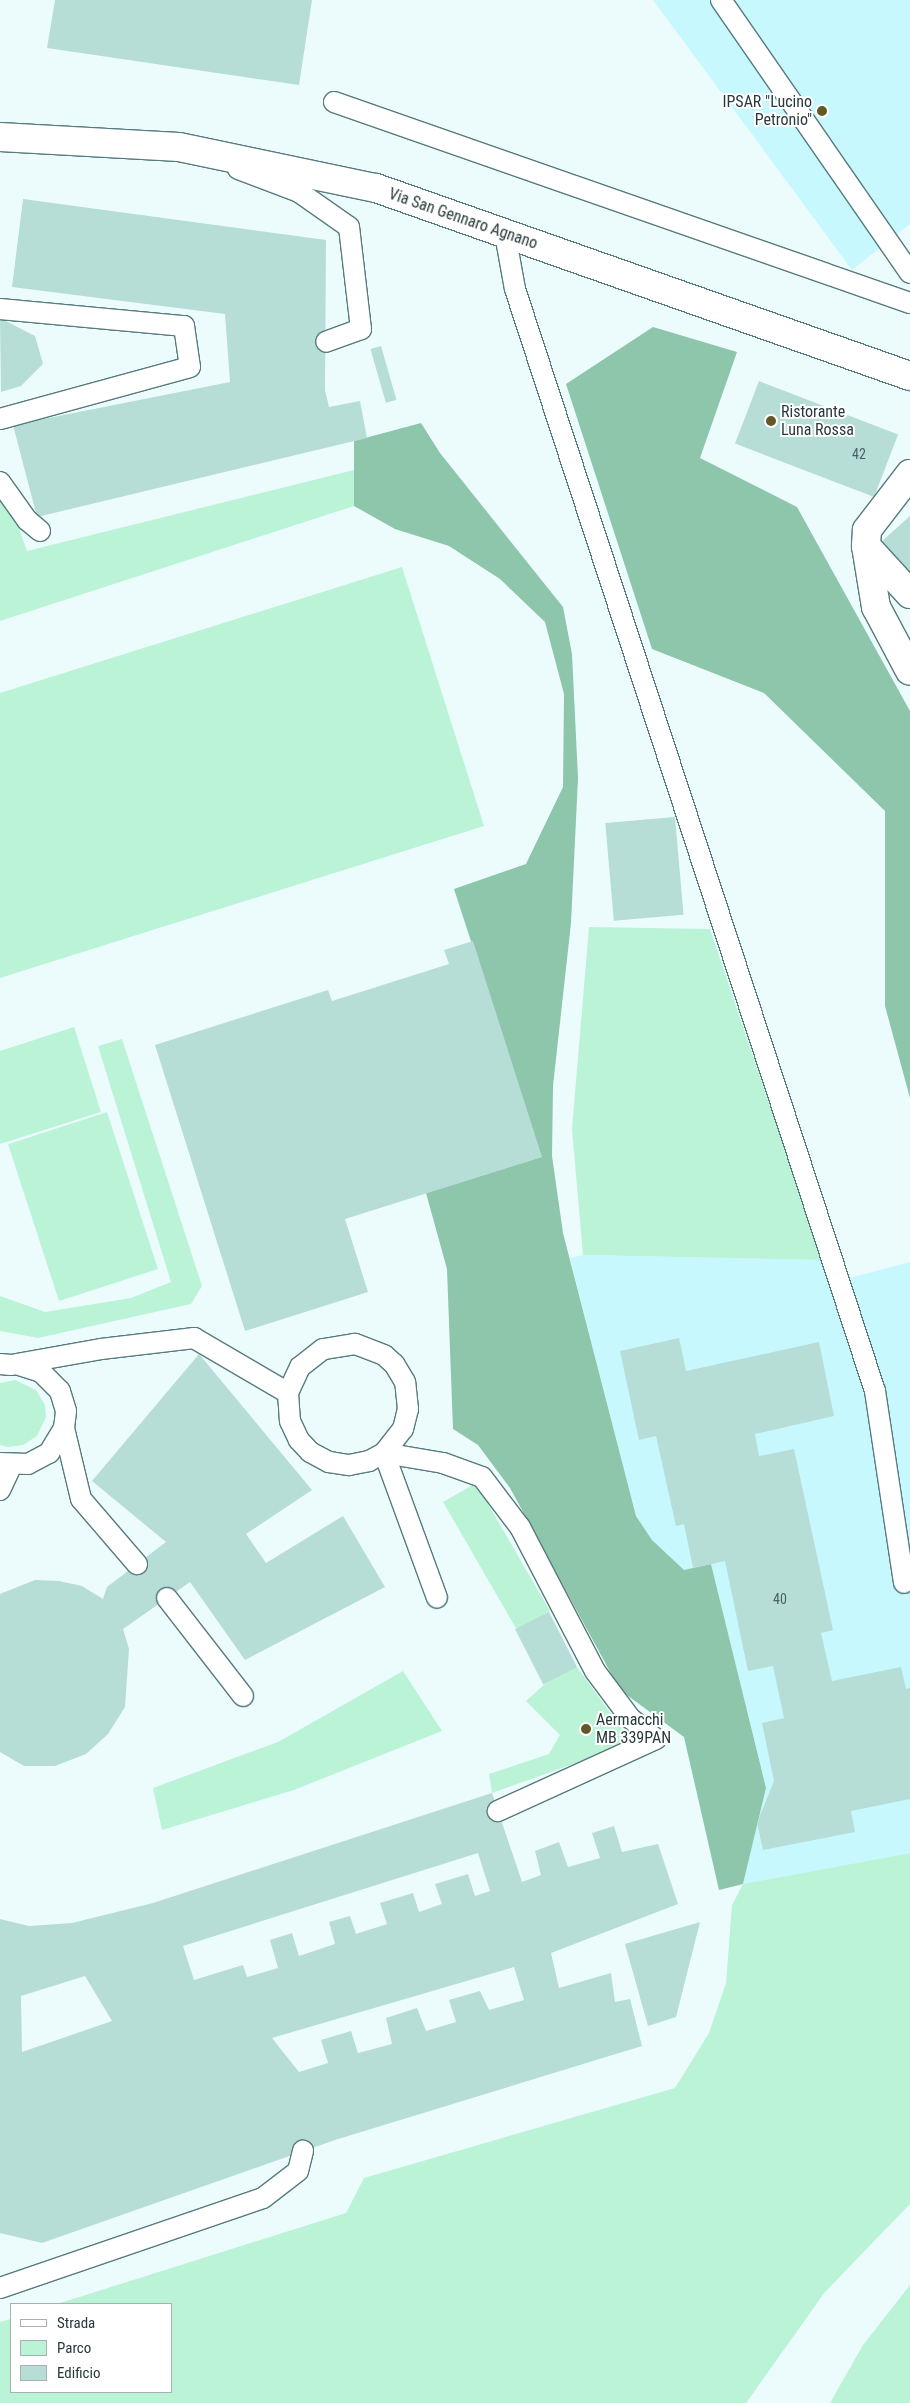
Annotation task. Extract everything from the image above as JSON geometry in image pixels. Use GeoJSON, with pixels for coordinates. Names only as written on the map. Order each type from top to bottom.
{"type":"FeatureCollection","features":[{"type":"Feature","properties":{"kind":"main road","name":"Via San Gennaro Agnano"},"geometry":{"type":"LineString","coordinates":[[0,137],[179,147],[376,188],[910,376]]}},
{"type":"Feature","properties":{"kind":"main road"},"geometry":{"type":"LineString","coordinates":[[910,474],[868,530],[866,546],[876,607],[910,671]]}},
{"type":"Feature","properties":{"kind":"main road"},"geometry":{"type":"LineString","coordinates":[[866,546],[910,594]]}},
{"type":"Feature","properties":{"kind":"lane"},"geometry":{"type":"LineString","coordinates":[[721,0],[910,273]]}},
{"type":"Feature","properties":{"kind":"lane"},"geometry":{"type":"LineString","coordinates":[[334,102],[910,303]]}},
{"type":"Feature","properties":{"kind":"lane"},"geometry":{"type":"LineString","coordinates":[[179,147],[299,192],[349,227],[361,329],[326,342]]}},
{"type":"Feature","properties":{"kind":"lane"},"geometry":{"type":"LineString","coordinates":[[505,234],[515,289],[875,1391],[904,1583]]}},
{"type":"Feature","properties":{"kind":"lane"},"geometry":{"type":"LineString","coordinates":[[0,309],[184,326],[190,367],[0,419]]}},
{"type":"Feature","properties":{"kind":"lane"},"geometry":{"type":"LineString","coordinates":[[0,482],[27,520],[40,531]]}},
{"type":"Feature","properties":{"kind":"lane"},"geometry":{"type":"LineString","coordinates":[[4,1365],[109,1348],[194,1338],[288,1392]]}},
{"type":"Feature","properties":{"kind":"lane"},"geometry":{"type":"LineString","coordinates":[[355,1344],[384,1355],[394,1364],[405,1382],[408,1409],[403,1429],[384,1453],[369,1461],[349,1465],[329,1462],[310,1452],[299,1440],[290,1421],[288,1392],[300,1367],[323,1349],[355,1344]]}},
{"type":"Feature","properties":{"kind":"lane"},"geometry":{"type":"LineString","coordinates":[[4,1365],[24,1366],[49,1378],[60,1391],[66,1411],[64,1428],[81,1499],[137,1564]]}},
{"type":"Feature","properties":{"kind":"lane"},"geometry":{"type":"LineString","coordinates":[[0,1490],[5,1465],[28,1464],[49,1453],[64,1428]]}},
{"type":"Feature","properties":{"kind":"lane"},"geometry":{"type":"LineString","coordinates":[[384,1453],[437,1598]]}},
{"type":"Feature","properties":{"kind":"lane"},"geometry":{"type":"LineString","coordinates":[[384,1453],[443,1463],[482,1477],[520,1527],[595,1671],[630,1718],[656,1739],[498,1811]]}},
{"type":"Feature","properties":{"kind":"lane"},"geometry":{"type":"LineString","coordinates":[[166,1598],[243,1696]]}},
{"type":"Feature","properties":{"kind":"lane"},"geometry":{"type":"LineString","coordinates":[[0,2288],[263,2198],[298,2171],[303,2151]]}},
{"type":"Feature","properties":{"kind":"shaded area","name":"IPSAR \"Lucino Petronio\""},"geometry":{"type":"Polygon","coordinates":[[[653,0],[910,0],[910,224],[852,270],[653,0]]]}},
{"type":"Feature","properties":{"kind":"shaded area"},"geometry":{"type":"Polygon","coordinates":[[[583,1255],[822,1260],[850,1278],[910,1262],[910,1853],[743,1884],[766,1788],[711,1564],[684,1570],[652,1540],[636,1516],[570,1258],[583,1255]]]}},
{"type":"Feature","properties":{"kind":"green space"},"geometry":{"type":"Polygon","coordinates":[[[653,327],[737,352],[700,458],[797,507],[910,711],[910,1098],[885,1006],[885,811],[764,693],[652,649],[566,384],[653,327]]]}},
{"type":"Feature","properties":{"kind":"green space"},"geometry":{"type":"Polygon","coordinates":[[[421,423],[440,453],[563,607],[572,654],[578,778],[571,923],[553,1086],[552,1156],[563,1233],[636,1516],[652,1540],[684,1570],[711,1564],[766,1788],[743,1884],[719,1890],[684,1737],[620,1690],[510,1488],[478,1445],[453,1429],[447,1269],[426,1193],[541,1157],[454,889],[526,864],[563,787],[564,694],[545,622],[500,579],[449,546],[395,529],[354,506],[354,441],[421,423]]]}},
{"type":"Feature","properties":{"kind":"green space"},"geometry":{"type":"Polygon","coordinates":[[[354,470],[354,506],[0,621],[0,498],[12,509],[27,551],[354,470]]]}},
{"type":"Feature","properties":{"kind":"green space"},"geometry":{"type":"Polygon","coordinates":[[[402,567],[484,826],[0,978],[0,693],[402,567]]]}},
{"type":"Feature","properties":{"kind":"green space"},"geometry":{"type":"Polygon","coordinates":[[[589,927],[710,929],[822,1260],[583,1255],[572,1129],[589,927]]]}},
{"type":"Feature","properties":{"kind":"green space"},"geometry":{"type":"Polygon","coordinates":[[[74,1027],[101,1112],[0,1144],[0,1051],[74,1027]]]}},
{"type":"Feature","properties":{"kind":"green space"},"geometry":{"type":"Polygon","coordinates":[[[122,1039],[202,1286],[191,1304],[38,1338],[0,1331],[0,1296],[45,1312],[131,1298],[171,1282],[98,1046],[122,1039]]]}},
{"type":"Feature","properties":{"kind":"green space"},"geometry":{"type":"Polygon","coordinates":[[[107,1112],[158,1269],[59,1301],[8,1144],[107,1112]]]}},
{"type":"Feature","properties":{"kind":"green space"},"geometry":{"type":"Polygon","coordinates":[[[15,1380],[36,1390],[45,1405],[46,1417],[37,1436],[23,1445],[8,1447],[0,1445],[0,1383],[15,1380]]]}},
{"type":"Feature","properties":{"kind":"green space"},"geometry":{"type":"Polygon","coordinates":[[[476,1483],[550,1611],[517,1630],[443,1502],[476,1483]]]}},
{"type":"Feature","properties":{"kind":"green space"},"geometry":{"type":"Polygon","coordinates":[[[577,1667],[632,1743],[492,1793],[489,1774],[549,1754],[560,1735],[526,1701],[546,1683],[577,1667]]]}},
{"type":"Feature","properties":{"kind":"green space"},"geometry":{"type":"Polygon","coordinates":[[[403,1671],[442,1731],[294,1790],[162,1830],[153,1788],[278,1742],[403,1671]]]}},
{"type":"Feature","properties":{"kind":"green space"},"geometry":{"type":"Polygon","coordinates":[[[910,1853],[910,2204],[825,2292],[746,2403],[0,2403],[0,2322],[10,2319],[10,2393],[172,2393],[172,2303],[60,2303],[346,2213],[364,2178],[675,2088],[709,2033],[726,1983],[732,1905],[743,1884],[910,1853]]]}},
{"type":"Feature","properties":{"kind":"green space"},"geometry":{"type":"Polygon","coordinates":[[[910,2285],[910,2403],[830,2403],[863,2345],[910,2285]]]}},
{"type":"Feature","properties":{"kind":"building"},"geometry":{"type":"Polygon","coordinates":[[[55,0],[312,0],[299,85],[47,48],[55,0]]]}},
{"type":"Feature","properties":{"kind":"building"},"geometry":{"type":"Polygon","coordinates":[[[23,199],[326,240],[325,390],[329,407],[360,401],[367,438],[37,517],[13,425],[230,382],[225,314],[12,287],[23,199]]]}},
{"type":"Feature","properties":{"kind":"building"},"geometry":{"type":"Polygon","coordinates":[[[0,318],[35,336],[43,364],[21,386],[1,392],[0,318]]]}},
{"type":"Feature","properties":{"kind":"building"},"geometry":{"type":"Polygon","coordinates":[[[381,346],[396,400],[386,403],[370,349],[381,346]]]}},
{"type":"Feature","properties":{"kind":"building"},"geometry":{"type":"Polygon","coordinates":[[[759,381],[898,434],[874,497],[735,444],[759,381]]]}},
{"type":"Feature","properties":{"kind":"building"},"geometry":{"type":"Polygon","coordinates":[[[910,516],[910,574],[881,542],[910,516]]]}},
{"type":"Feature","properties":{"kind":"building"},"geometry":{"type":"Polygon","coordinates":[[[675,817],[684,915],[614,921],[605,823],[675,817]]]}},
{"type":"Feature","properties":{"kind":"building"},"geometry":{"type":"Polygon","coordinates":[[[473,941],[542,1157],[345,1219],[368,1292],[245,1331],[155,1045],[328,990],[332,1001],[449,964],[444,950],[473,941]]]}},
{"type":"Feature","properties":{"kind":"building"},"geometry":{"type":"Polygon","coordinates":[[[679,1338],[686,1371],[819,1342],[834,1416],[755,1434],[759,1456],[794,1449],[833,1630],[821,1633],[832,1681],[901,1667],[906,1689],[910,1688],[910,1799],[851,1811],[855,1832],[763,1850],[757,1823],[774,1781],[762,1723],[784,1718],[773,1666],[748,1671],[725,1561],[693,1568],[684,1524],[676,1526],[656,1436],[639,1440],[620,1351],[679,1338]]]}},
{"type":"Feature","properties":{"kind":"building"},"geometry":{"type":"Polygon","coordinates":[[[199,1354],[312,1490],[246,1534],[266,1563],[343,1516],[385,1587],[245,1660],[190,1582],[123,1629],[129,1649],[125,1707],[108,1734],[86,1754],[55,1766],[24,1766],[0,1752],[0,1594],[35,1580],[59,1581],[82,1586],[103,1599],[107,1587],[166,1542],[92,1481],[199,1354]]]}},
{"type":"Feature","properties":{"kind":"building"},"geometry":{"type":"Polygon","coordinates":[[[549,1612],[577,1667],[543,1684],[515,1629],[549,1612]]]}},
{"type":"Feature","properties":{"kind":"building"},"geometry":{"type":"Polygon","coordinates":[[[492,1793],[522,1882],[541,1875],[535,1851],[559,1842],[568,1867],[600,1858],[592,1833],[614,1826],[622,1852],[658,1844],[678,1904],[551,1953],[559,1988],[611,1973],[615,2002],[630,1999],[642,2046],[335,2140],[42,2243],[0,2233],[0,1919],[29,1926],[72,1923],[153,1903],[492,1793]],[[478,1853],[183,1946],[194,1980],[243,1965],[247,1977],[278,1968],[270,1940],[292,1933],[299,1956],[335,1944],[329,1922],[350,1916],[356,1934],[387,1924],[380,1903],[413,1893],[419,1912],[442,1904],[435,1884],[468,1874],[475,1896],[490,1891],[478,1853]],[[514,1967],[272,2038],[299,2072],[328,2063],[321,2040],[351,2031],[358,2053],[392,2044],[386,2018],[417,2008],[426,2031],[456,2022],[449,2000],[480,1991],[489,2010],[524,2000],[514,1967]],[[85,1976],[21,1996],[22,2052],[112,2021],[85,1976]]]}},
{"type":"Feature","properties":{"kind":"building"},"geometry":{"type":"Polygon","coordinates":[[[700,1922],[676,2017],[648,2026],[625,1944],[700,1922]]]}},
{"type":"Feature","properties":{"kind":"place","name":"IPSAR \"Lucino Petronio\""},"geometry":{"type":"Point","coordinates":[822,111]}},
{"type":"Feature","properties":{"kind":"place","name":"Ristorante Luna Rossa"},"geometry":{"type":"Point","coordinates":[771,421]}},
{"type":"Feature","properties":{"kind":"place","name":"Aermacchi MB 339PAN"},"geometry":{"type":"Point","coordinates":[586,1729]}}]}
